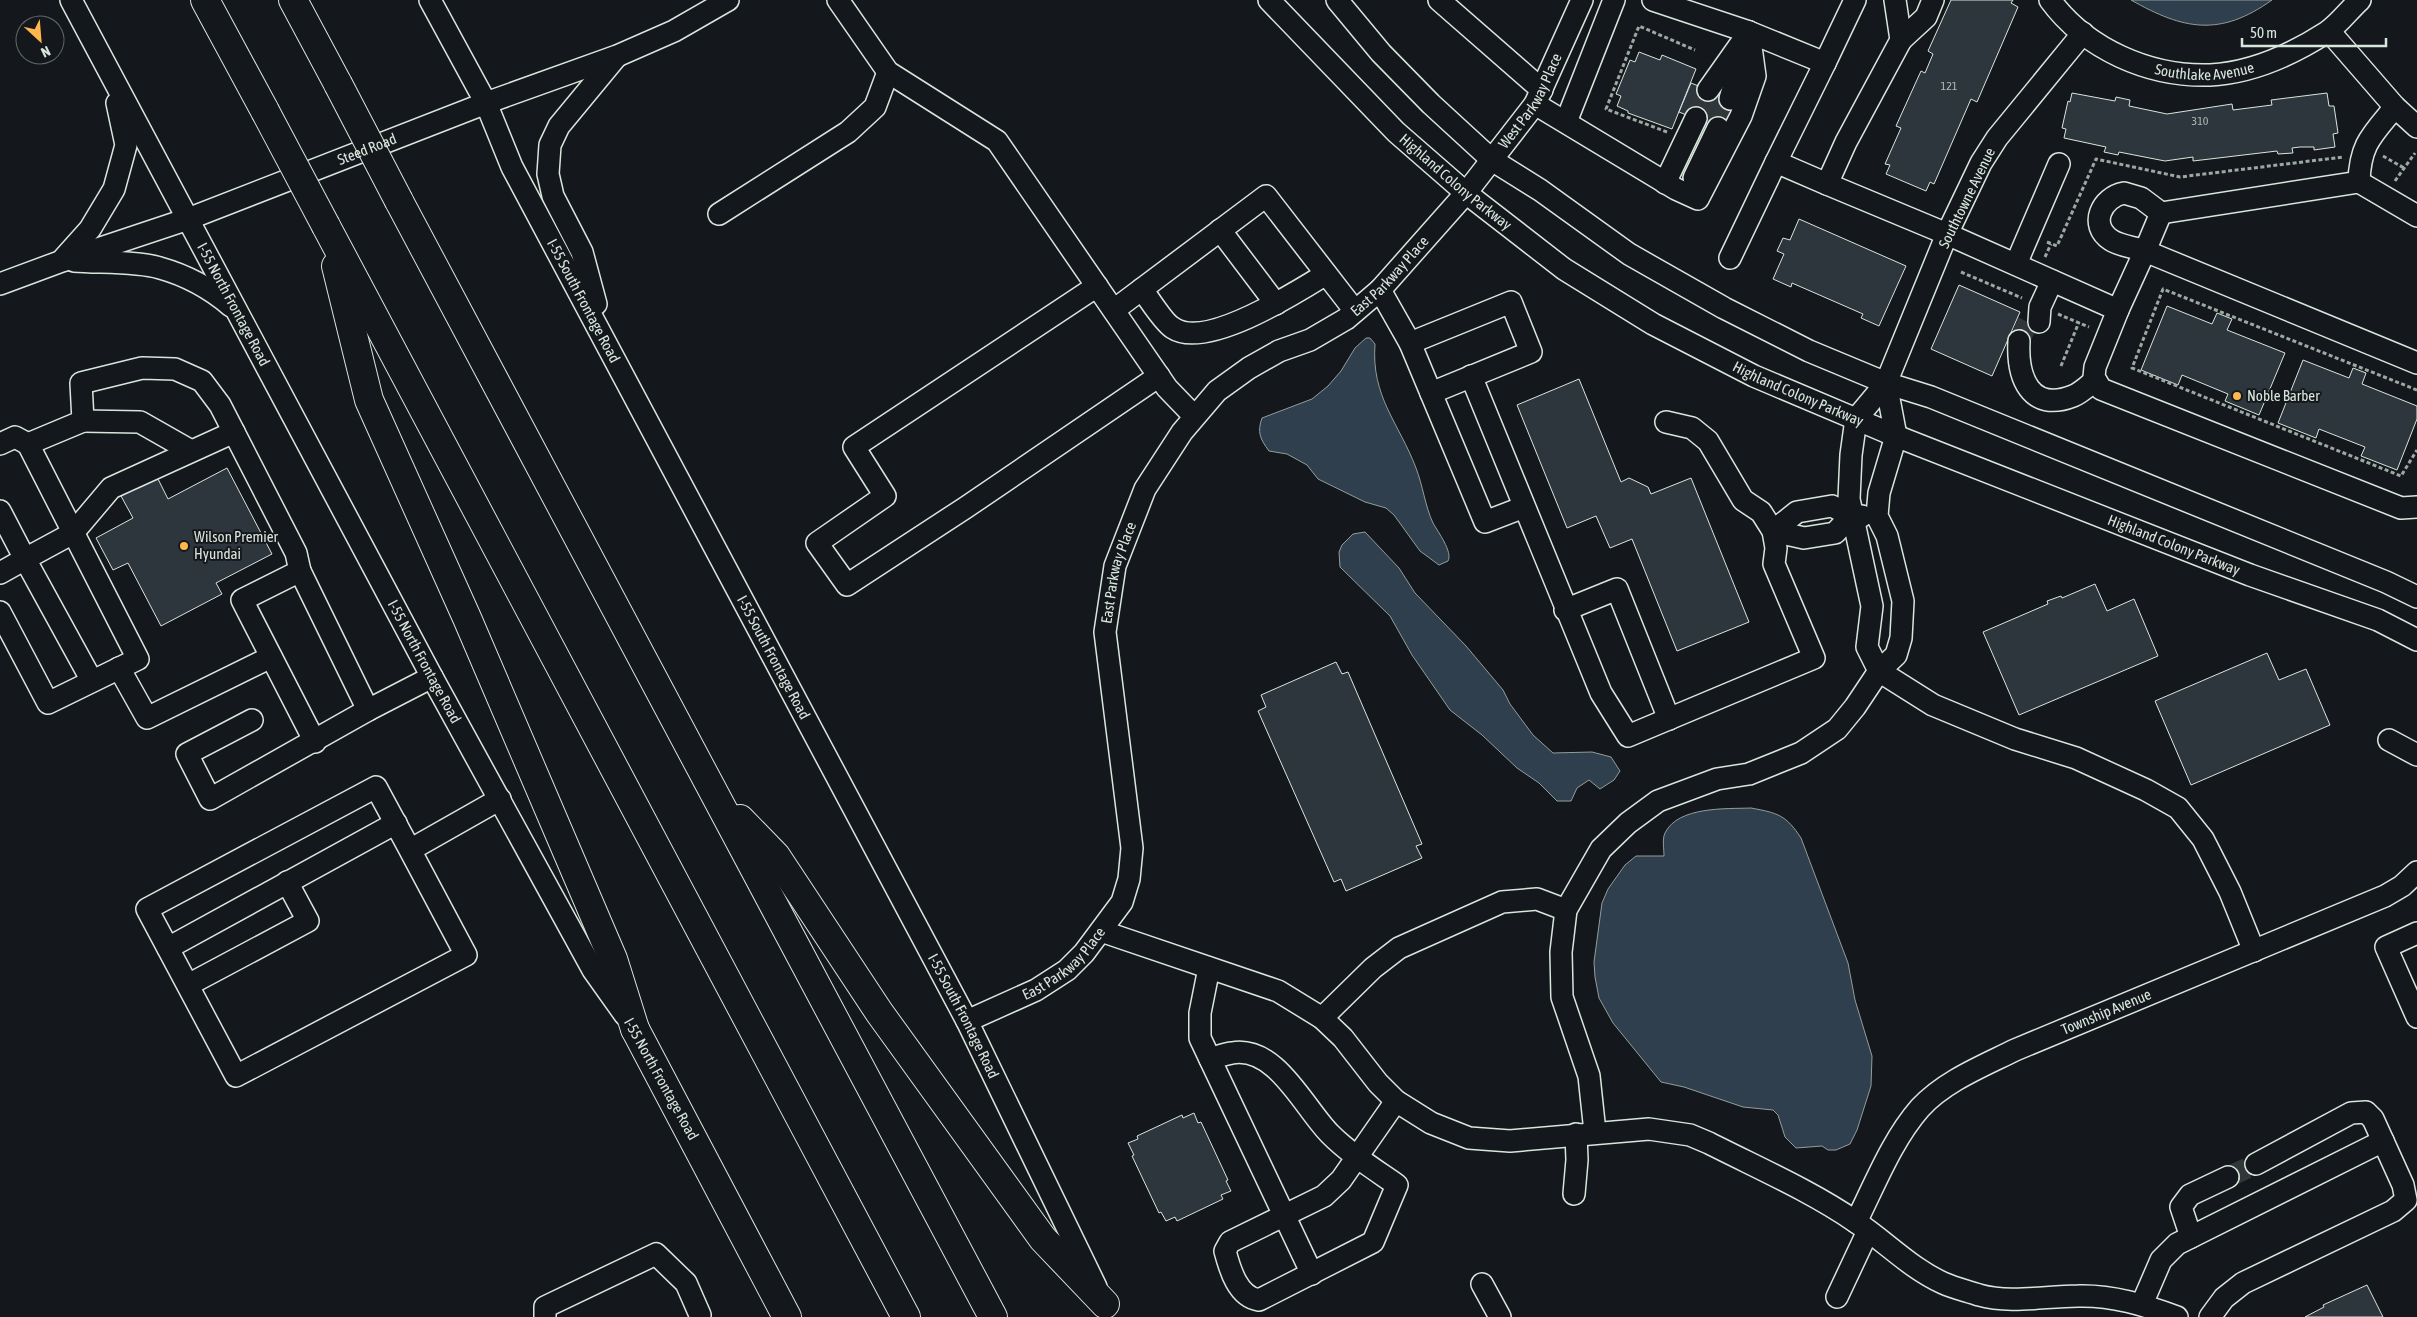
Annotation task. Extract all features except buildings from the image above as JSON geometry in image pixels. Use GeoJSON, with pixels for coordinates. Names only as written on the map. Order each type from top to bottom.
{"type":"FeatureCollection","features":[{"type":"Feature","properties":{"kind":"main road"},"geometry":{"type":"LineString","coordinates":[[206,0],[906,1317]]}},
{"type":"Feature","properties":{"kind":"main road"},"geometry":{"type":"LineString","coordinates":[[293,0],[720,800],[993,1317]]}},
{"type":"Feature","properties":{"kind":"main road"},"geometry":{"type":"LineString","coordinates":[[326,226],[369,400],[467,618],[609,950],[635,1029]]}},
{"type":"Feature","properties":{"kind":"main road"},"geometry":{"type":"LineString","coordinates":[[720,800],[776,856],[879,1012],[986,1163],[1043,1239],[1109,1310]]}},
{"type":"Feature","properties":{"kind":"main road","name":"I-55 North Frontage Road"},"geometry":{"type":"LineString","coordinates":[[635,1029],[787,1317]]}},
{"type":"Feature","properties":{"kind":"street","name":"I-55 North Frontage Road"},"geometry":{"type":"LineString","coordinates":[[71,0],[432,677],[593,970],[635,1029]]}},
{"type":"Feature","properties":{"kind":"street","name":"I-55 South Frontage Road"},"geometry":{"type":"LineString","coordinates":[[430,0],[486,103],[512,167],[604,336],[967,1021],[1109,1310]]}},
{"type":"Feature","properties":{"kind":"street","name":"Steed Road"},"geometry":{"type":"LineString","coordinates":[[0,284],[62,260],[188,219],[486,103],[617,56],[674,31],[728,0]]}},
{"type":"Feature","properties":{"kind":"street"},"geometry":{"type":"LineString","coordinates":[[838,0],[888,72],[997,141],[1167,388],[1194,416]]}},
{"type":"Feature","properties":{"kind":"street","name":"Highland Colony Parkway"},"geometry":{"type":"LineString","coordinates":[[1269,0],[1396,132],[1466,193],[1564,269],[1653,324],[1754,376],[1896,436],[2250,575],[2378,620],[2417,640]]}},
{"type":"Feature","properties":{"kind":"street"},"geometry":{"type":"LineString","coordinates":[[1337,0],[1387,59],[1431,104],[1492,160],[1540,190],[1629,254],[1715,303],[1809,350],[1886,384],[1931,397],[2386,582],[2417,597]]}},
{"type":"Feature","properties":{"kind":"street","name":"West Parkway Place"},"geometry":{"type":"LineString","coordinates":[[1466,193],[1539,97],[1582,0]]}},
{"type":"Feature","properties":{"kind":"street"},"geometry":{"type":"LineString","coordinates":[[1566,122],[1614,0]]}},
{"type":"Feature","properties":{"kind":"street"},"geometry":{"type":"LineString","coordinates":[[1653,0],[1749,32],[1825,63]]}},
{"type":"Feature","properties":{"kind":"street"},"geometry":{"type":"LineString","coordinates":[[1730,258],[1855,0]]}},
{"type":"Feature","properties":{"kind":"street"},"geometry":{"type":"LineString","coordinates":[[1895,0],[1901,40]]}},
{"type":"Feature","properties":{"kind":"street"},"geometry":{"type":"LineString","coordinates":[[1827,184],[1846,142],[1901,40],[1926,17],[1933,0]]}},
{"type":"Feature","properties":{"kind":"street","name":"Southlake Avenue"},"geometry":{"type":"LineString","coordinates":[[2050,0],[2061,14],[2083,33],[2101,46],[2133,62],[2173,72],[2210,75],[2234,71],[2276,59],[2329,31],[2360,0]]}},
{"type":"Feature","properties":{"kind":"street"},"geometry":{"type":"LineString","coordinates":[[1451,5],[1539,97],[1566,122],[1681,191]]}},
{"type":"Feature","properties":{"kind":"street"},"geometry":{"type":"LineString","coordinates":[[2329,31],[2395,107],[2417,127]]}},
{"type":"Feature","properties":{"kind":"street"},"geometry":{"type":"LineString","coordinates":[[1681,191],[1741,116],[1755,76],[1749,32]]}},
{"type":"Feature","properties":{"kind":"street"},"geometry":{"type":"LineString","coordinates":[[1719,95],[1749,32]]}},
{"type":"Feature","properties":{"kind":"street","name":"Southtowne Avenue"},"geometry":{"type":"LineString","coordinates":[[1886,384],[1947,234],[1981,163],[1997,138],[2083,33]]}},
{"type":"Feature","properties":{"kind":"street"},"geometry":{"type":"LineString","coordinates":[[604,336],[582,252],[553,196],[548,174],[550,145],[559,126],[617,56]]}},
{"type":"Feature","properties":{"kind":"street"},"geometry":{"type":"LineString","coordinates":[[719,214],[848,132],[875,107],[888,72]]}},
{"type":"Feature","properties":{"kind":"street"},"geometry":{"type":"LineString","coordinates":[[62,260],[90,229],[114,189],[126,145],[111,78]]}},
{"type":"Feature","properties":{"kind":"street"},"geometry":{"type":"LineString","coordinates":[[2353,183],[2366,142],[2395,107]]}},
{"type":"Feature","properties":{"kind":"street"},"geometry":{"type":"LineString","coordinates":[[1681,191],[1707,123]]}},
{"type":"Feature","properties":{"kind":"street"},"geometry":{"type":"LineString","coordinates":[[1776,162],[1947,234],[2118,310]]}},
{"type":"Feature","properties":{"kind":"street"},"geometry":{"type":"LineString","coordinates":[[2016,264],[2059,164]]}},
{"type":"Feature","properties":{"kind":"street"},"geometry":{"type":"LineString","coordinates":[[2417,216],[2353,183],[2161,213],[2140,198],[2124,193],[2108,199],[2100,212],[2099,221],[2105,236],[2112,241],[2145,251],[2417,363]]}},
{"type":"Feature","properties":{"kind":"street","name":"East Parkway Place"},"geometry":{"type":"LineString","coordinates":[[967,1021],[1036,990],[1068,970],[1101,931],[1122,902],[1129,879],[1132,848],[1105,632],[1114,566],[1145,489],[1194,416],[1217,391],[1249,368],[1279,351],[1310,340],[1355,311],[1380,290],[1466,193]]}},
{"type":"Feature","properties":{"kind":"street"},"geometry":{"type":"LineString","coordinates":[[1114,310],[1266,196],[1355,311]]}},
{"type":"Feature","properties":{"kind":"street"},"geometry":{"type":"LineString","coordinates":[[2161,213],[2095,367],[2096,380],[2101,389],[2401,508],[2417,507]]}},
{"type":"Feature","properties":{"kind":"street"},"geometry":{"type":"LineString","coordinates":[[1220,230],[1276,304]]}},
{"type":"Feature","properties":{"kind":"street"},"geometry":{"type":"LineString","coordinates":[[62,260],[159,267],[219,296],[235,310]]}},
{"type":"Feature","properties":{"kind":"street"},"geometry":{"type":"LineString","coordinates":[[1142,289],[1173,328],[1196,334],[1238,322],[1276,304],[1326,274]]}},
{"type":"Feature","properties":{"kind":"street"},"geometry":{"type":"LineString","coordinates":[[2036,316],[2052,281]]}},
{"type":"Feature","properties":{"kind":"street"},"geometry":{"type":"LineString","coordinates":[[1097,286],[854,447],[886,496],[817,543],[847,585],[965,508],[1159,376]]}},
{"type":"Feature","properties":{"kind":"street"},"geometry":{"type":"LineString","coordinates":[[1380,290],[1410,343],[1485,522],[1524,507]]}},
{"type":"Feature","properties":{"kind":"street"},"geometry":{"type":"LineString","coordinates":[[1410,343],[1511,302],[1531,352],[1431,393]]}},
{"type":"Feature","properties":{"kind":"street"},"geometry":{"type":"LineString","coordinates":[[2022,347],[2021,377],[2030,392],[2051,400],[2074,396],[2096,380]]}},
{"type":"Feature","properties":{"kind":"street"},"geometry":{"type":"LineString","coordinates":[[83,421],[81,383],[142,368],[175,369],[202,381],[220,405],[296,553],[300,571],[368,710]]}},
{"type":"Feature","properties":{"kind":"street"},"geometry":{"type":"LineString","coordinates":[[1471,376],[1565,610],[1601,693],[1628,736],[1814,658],[1774,564],[1776,548],[1773,531],[1761,512],[1743,500],[1708,441],[1692,428],[1666,422]]}},
{"type":"Feature","properties":{"kind":"street"},"geometry":{"type":"LineString","coordinates":[[1886,384],[1856,419],[1851,455],[1849,499],[1851,516],[1872,606],[1868,647],[1879,671],[1933,704],[2015,739],[2076,758],[2146,790],[2178,808],[2203,839],[2230,892],[2254,951]]}},
{"type":"Feature","properties":{"kind":"street"},"geometry":{"type":"LineString","coordinates":[[1574,1194],[1577,1160],[1585,1133],[1589,1076],[1562,997],[1561,952],[1566,910],[1600,850],[1628,823],[1658,800],[1717,779],[1749,774],[1801,754],[1837,729],[1855,707],[1879,671],[1896,655],[1901,638],[1903,601],[1887,536],[1878,516],[1879,493],[1896,436],[1886,384]]}},
{"type":"Feature","properties":{"kind":"street"},"geometry":{"type":"LineString","coordinates":[[28,444],[83,421],[140,422],[191,451]]}},
{"type":"Feature","properties":{"kind":"street"},"geometry":{"type":"LineString","coordinates":[[0,573],[73,533],[111,488],[234,432]]}},
{"type":"Feature","properties":{"kind":"street"},"geometry":{"type":"LineString","coordinates":[[0,444],[15,437],[28,444],[138,659],[48,703],[0,612]]}},
{"type":"Feature","properties":{"kind":"street"},"geometry":{"type":"LineString","coordinates":[[1773,531],[1797,512],[1832,506],[1851,516],[1878,516]]}},
{"type":"Feature","properties":{"kind":"street"},"geometry":{"type":"LineString","coordinates":[[0,511],[92,681]]}},
{"type":"Feature","properties":{"kind":"street"},"geometry":{"type":"LineString","coordinates":[[300,571],[242,600],[315,742]]}},
{"type":"Feature","properties":{"kind":"street"},"geometry":{"type":"LineString","coordinates":[[1565,610],[1617,589],[1669,719]]}},
{"type":"Feature","properties":{"kind":"street"},"geometry":{"type":"LineString","coordinates":[[119,668],[147,718],[271,657]]}},
{"type":"Feature","properties":{"kind":"street"},"geometry":{"type":"LineString","coordinates":[[252,720],[187,754],[210,799],[315,742],[368,710],[432,677]]}},
{"type":"Feature","properties":{"kind":"street"},"geometry":{"type":"LineString","coordinates":[[2389,740],[2417,756]]}},
{"type":"Feature","properties":{"kind":"street"},"geometry":{"type":"LineString","coordinates":[[376,787],[410,850],[466,955],[236,1076],[147,909],[376,787]]}},
{"type":"Feature","properties":{"kind":"street"},"geometry":{"type":"LineString","coordinates":[[410,850],[500,799]]}},
{"type":"Feature","properties":{"kind":"street"},"geometry":{"type":"LineString","coordinates":[[168,948],[396,823]]}},
{"type":"Feature","properties":{"kind":"street","name":"Township Avenue"},"geometry":{"type":"LineString","coordinates":[[1837,1297],[1862,1226],[1895,1146],[1921,1108],[1958,1078],[2015,1050],[2385,896],[2402,886],[2417,872]]}},
{"type":"Feature","properties":{"kind":"street"},"geometry":{"type":"LineString","coordinates":[[188,985],[308,921],[287,882]]}},
{"type":"Feature","properties":{"kind":"street"},"geometry":{"type":"LineString","coordinates":[[1322,1018],[1373,968],[1399,948],[1502,902],[1537,899],[1566,910]]}},
{"type":"Feature","properties":{"kind":"street"},"geometry":{"type":"LineString","coordinates":[[1101,931],[1278,991],[1322,1018],[1343,1038],[1378,1083],[1396,1101],[1431,1123],[1469,1138],[1510,1141],[1585,1133],[1649,1129],[1690,1135],[1768,1173],[1862,1226],[1909,1264],[1944,1284],[1982,1296],[2011,1299],[2079,1296],[2142,1304],[2177,1317]]}},
{"type":"Feature","properties":{"kind":"street"},"geometry":{"type":"LineString","coordinates":[[2414,1003],[2386,947],[2417,933]]}},
{"type":"Feature","properties":{"kind":"street"},"geometry":{"type":"LineString","coordinates":[[1209,968],[1200,1013],[1200,1038],[1312,1274]]}},
{"type":"Feature","properties":{"kind":"street"},"geometry":{"type":"LineString","coordinates":[[1210,1059],[1233,1052],[1254,1054],[1285,1076],[1329,1133],[1357,1158],[1397,1185],[1373,1242],[1259,1300],[1249,1299],[1241,1291],[1225,1251],[1230,1242],[1324,1196],[1340,1180],[1357,1158],[1396,1101]]}},
{"type":"Feature","properties":{"kind":"street"},"geometry":{"type":"LineString","coordinates":[[2210,1317],[2224,1298],[2243,1283],[2393,1211],[2406,1200],[2403,1185],[2373,1119],[2366,1112],[2351,1113],[2256,1164]]}},
{"type":"Feature","properties":{"kind":"street"},"geometry":{"type":"LineString","coordinates":[[2142,1304],[2161,1260],[2177,1244],[2383,1141]]}},
{"type":"Feature","properties":{"kind":"street"},"geometry":{"type":"LineString","coordinates":[[2191,1237],[2182,1207],[2190,1195],[2228,1177]]}},
{"type":"Feature","properties":{"kind":"street"},"geometry":{"type":"LineString","coordinates":[[545,1317],[545,1307],[656,1254],[686,1283],[698,1316]]}},
{"type":"Feature","properties":{"kind":"street"},"geometry":{"type":"LineString","coordinates":[[1482,1284],[1500,1317]]}},
{"type":"Feature","properties":{"kind":"path"},"geometry":{"type":"LineString","coordinates":[[1669,133],[1606,109],[1639,26],[1695,50]]}},
{"type":"Feature","properties":{"kind":"path"},"geometry":{"type":"LineString","coordinates":[[2385,198],[2415,153]]}},
{"type":"Feature","properties":{"kind":"path"},"geometry":{"type":"LineString","coordinates":[[2029,233],[2057,246],[2096,159],[2180,177],[2343,157],[2353,183]]}},
{"type":"Feature","properties":{"kind":"path"},"geometry":{"type":"LineString","coordinates":[[2417,390],[2163,289],[2132,368],[2402,476],[2417,450]]}},
{"type":"Feature","properties":{"kind":"path"},"geometry":{"type":"LineString","coordinates":[[2036,316],[2079,322],[2107,336]]}},
{"type":"Feature","properties":{"kind":"path"},"geometry":{"type":"LineString","coordinates":[[2061,366],[2079,322]]}},
{"type":"Feature","properties":{"kind":"water"},"geometry":{"type":"Polygon","coordinates":[[[2131,0],[2272,0],[2253,12],[2235,20],[2219,24],[2202,25],[2168,18],[2131,0]]]}},
{"type":"Feature","properties":{"kind":"water"},"geometry":{"type":"Polygon","coordinates":[[[1366,338],[1370,338],[1375,344],[1377,379],[1382,395],[1416,468],[1430,516],[1448,553],[1448,561],[1439,565],[1420,551],[1394,515],[1386,508],[1365,502],[1318,479],[1307,465],[1287,454],[1269,451],[1260,435],[1262,418],[1312,399],[1328,386],[1341,371],[1355,348],[1366,338]]]}},
{"type":"Feature","properties":{"kind":"water"},"geometry":{"type":"Polygon","coordinates":[[[1365,532],[1399,568],[1415,593],[1466,646],[1503,690],[1510,704],[1533,735],[1553,753],[1592,752],[1611,757],[1620,771],[1614,780],[1600,789],[1589,780],[1577,788],[1571,801],[1557,801],[1539,783],[1517,768],[1482,735],[1450,710],[1412,655],[1390,616],[1340,567],[1339,552],[1342,545],[1353,534],[1365,532]]]}},
{"type":"Feature","properties":{"kind":"water"},"geometry":{"type":"Polygon","coordinates":[[[1751,808],[1780,816],[1791,824],[1801,838],[1848,963],[1855,1000],[1872,1056],[1871,1086],[1857,1130],[1850,1144],[1836,1150],[1828,1150],[1822,1146],[1796,1148],[1785,1137],[1778,1115],[1773,1110],[1743,1107],[1684,1087],[1661,1082],[1613,1023],[1599,998],[1594,962],[1602,903],[1608,889],[1625,865],[1636,856],[1664,856],[1663,841],[1665,833],[1671,824],[1692,813],[1717,809],[1751,808]]]}},
{"type":"Feature","properties":{"kind":"tunnel"},"geometry":{"type":"LineString","coordinates":[[1696,118],[1708,90]]}},
{"type":"Feature","properties":{"kind":"tunnel"},"geometry":{"type":"LineString","coordinates":[[1718,128],[1730,99]]}},
{"type":"Feature","properties":{"kind":"tunnel"},"geometry":{"type":"LineString","coordinates":[[2019,341],[2030,318]]}},
{"type":"Feature","properties":{"kind":"tunnel"},"geometry":{"type":"LineString","coordinates":[[2228,1177],[2256,1164]]}},
{"type":"Feature","properties":{"kind":"place","name":"Noble Barber"},"geometry":{"type":"Point","coordinates":[2237,396]}},
{"type":"Feature","properties":{"kind":"place","name":"Wilson Premier Hyundai"},"geometry":{"type":"Point","coordinates":[184,546]}}]}
